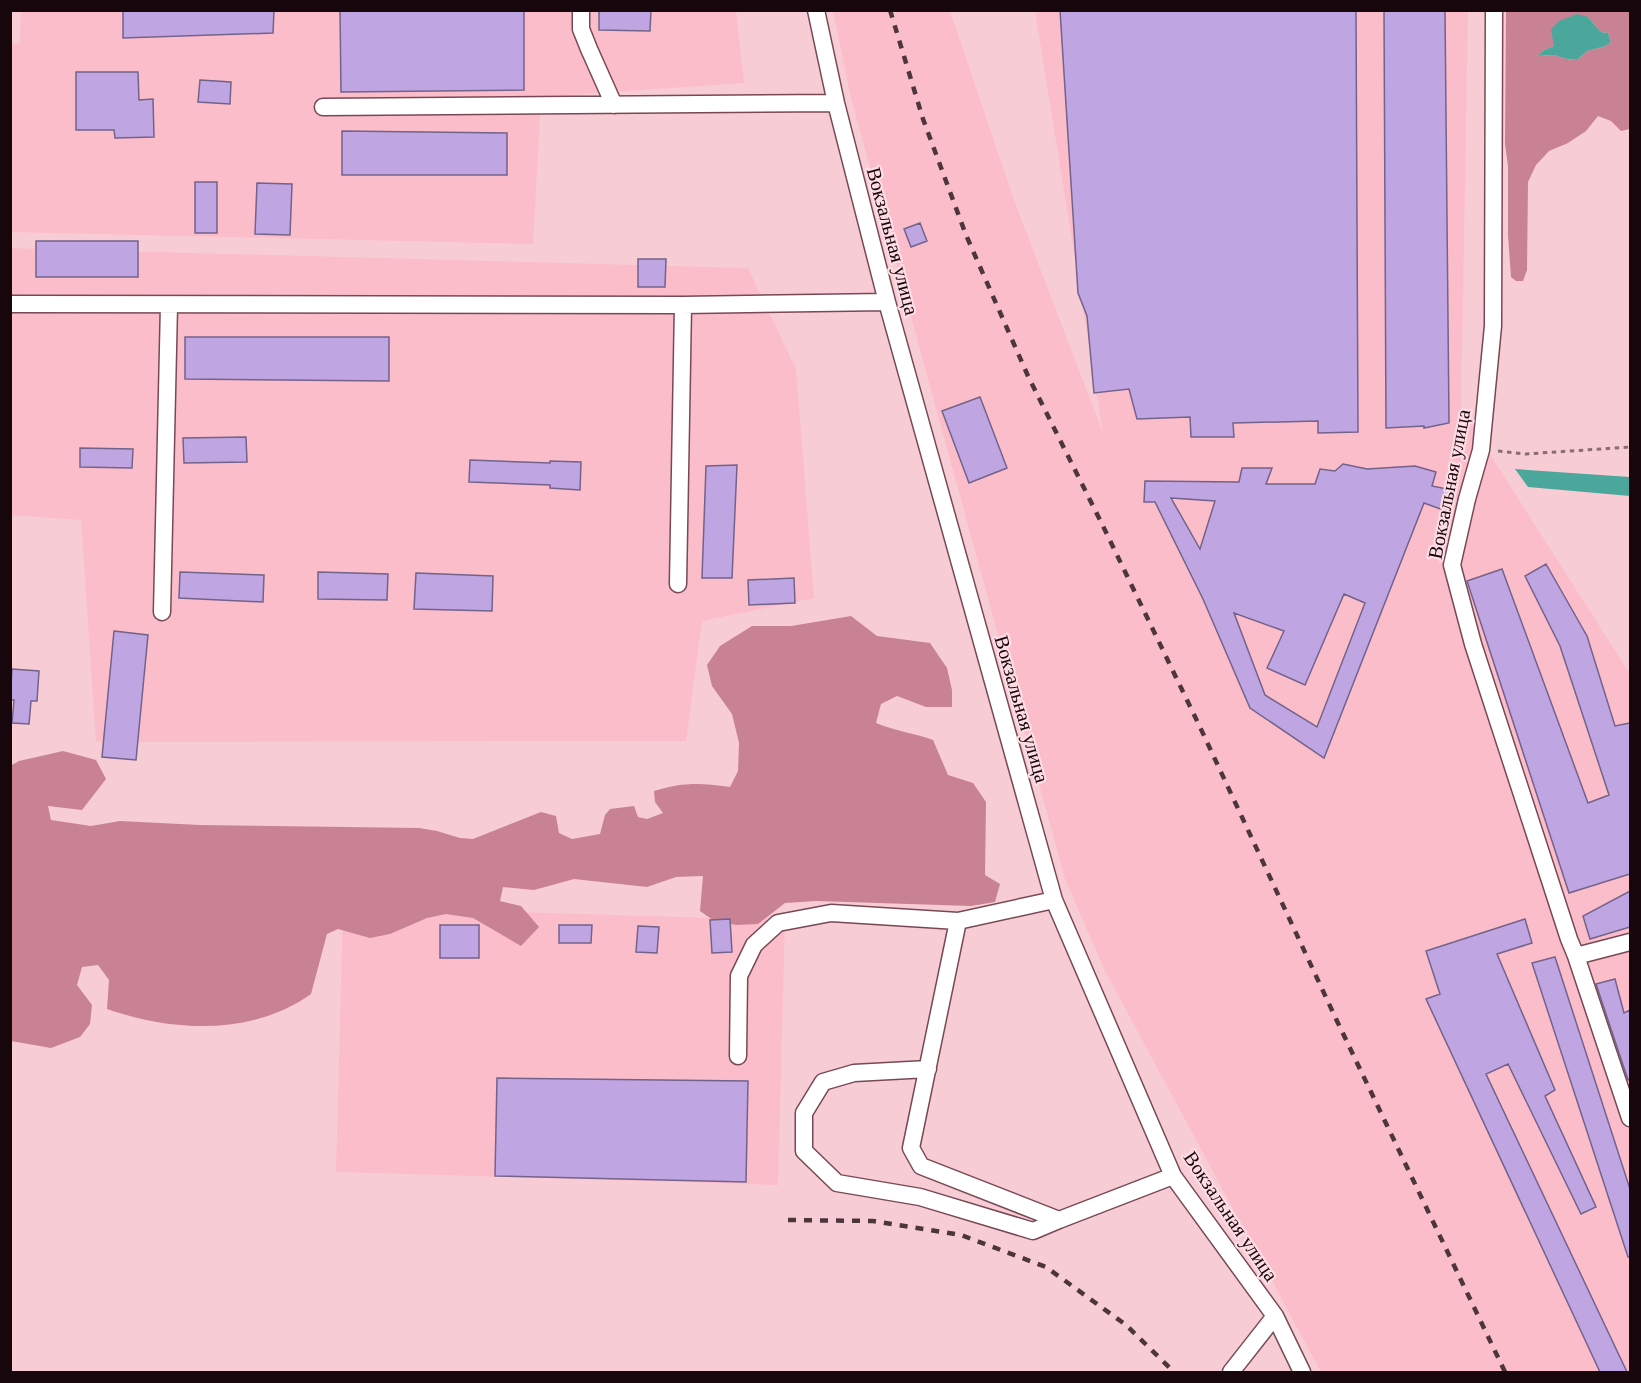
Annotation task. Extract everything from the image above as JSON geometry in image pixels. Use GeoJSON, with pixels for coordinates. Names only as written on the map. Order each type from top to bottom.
{"type":"FeatureCollection","features":[{"type":"Feature","properties":{"kind":"street"},"geometry":{"type":"LineString","coordinates":[[581,10],[581,29],[614,105]]}},
{"type":"Feature","properties":{"kind":"street","name":"Вокзальная улица"},"geometry":{"type":"LineString","coordinates":[[816,10],[836,103],[887,302],[1054,900],[1173,1176],[1275,1316],[1302,1372]]}},
{"type":"Feature","properties":{"kind":"street","name":"Вокзальная улица"},"geometry":{"type":"LineString","coordinates":[[1494,10],[1493,326],[1481,450],[1452,565],[1473,644],[1630,1118]]}},
{"type":"Feature","properties":{"kind":"street"},"geometry":{"type":"LineString","coordinates":[[323,107],[836,103]]}},
{"type":"Feature","properties":{"kind":"street"},"geometry":{"type":"LineString","coordinates":[[10,304],[683,305],[887,302]]}},
{"type":"Feature","properties":{"kind":"street"},"geometry":{"type":"LineString","coordinates":[[162,612],[169,304]]}},
{"type":"Feature","properties":{"kind":"street"},"geometry":{"type":"LineString","coordinates":[[678,584],[683,305]]}},
{"type":"Feature","properties":{"kind":"street"},"geometry":{"type":"LineString","coordinates":[[738,1056],[739,976],[754,945],[778,923],[831,913],[958,921],[1054,900]]}},
{"type":"Feature","properties":{"kind":"street"},"geometry":{"type":"LineString","coordinates":[[958,921],[911,1148],[921,1166],[1059,1220]]}},
{"type":"Feature","properties":{"kind":"street"},"geometry":{"type":"LineString","coordinates":[[1576,956],[1630,942]]}},
{"type":"Feature","properties":{"kind":"street"},"geometry":{"type":"LineString","coordinates":[[928,1069],[854,1073],[823,1082],[804,1113],[804,1151],[837,1183],[920,1197],[1033,1231],[1173,1176]]}},
{"type":"Feature","properties":{"kind":"street"},"geometry":{"type":"LineString","coordinates":[[1231,1372],[1275,1316]]}},
{"type":"Feature","properties":{"kind":"path"},"geometry":{"type":"LineString","coordinates":[[1481,450],[1526,454],[1630,447]]}},
{"type":"Feature","properties":{"kind":"shaded area"},"geometry":{"type":"Polygon","coordinates":[[[21,11],[736,11],[744,83],[541,97],[533,244],[11,232],[10,44],[20,43],[21,11]]]}},
{"type":"Feature","properties":{"kind":"shaded area"},"geometry":{"type":"Polygon","coordinates":[[[833,11],[950,11],[1014,200],[1103,433],[1035,11],[1468,11],[1461,409],[1630,674],[1630,1372],[1321,1372],[1105,971],[1065,879],[851,98],[833,11]]]}},
{"type":"Feature","properties":{"kind":"shaded area"},"geometry":{"type":"Polygon","coordinates":[[[1506,11],[1630,11],[1630,129],[1621,131],[1611,121],[1598,116],[1586,131],[1568,143],[1549,151],[1536,165],[1528,182],[1527,270],[1523,281],[1516,281],[1511,277],[1508,235],[1508,166],[1505,144],[1506,11]],[[1588,17],[1554,46],[1537,56],[1554,55],[1577,60],[1587,51],[1606,46],[1611,42],[1608,33],[1601,32],[1588,17]]]}},
{"type":"Feature","properties":{"kind":"shaded area"},"geometry":{"type":"Polygon","coordinates":[[[1577,14],[1588,17],[1601,32],[1608,33],[1611,42],[1606,46],[1587,51],[1577,60],[1554,55],[1537,56],[1554,46],[1551,30],[1559,21],[1577,14]]]}},
{"type":"Feature","properties":{"kind":"shaded area"},"geometry":{"type":"Polygon","coordinates":[[[10,248],[748,268],[796,369],[814,598],[702,621],[686,741],[96,742],[81,520],[11,515],[10,248]]]}},
{"type":"Feature","properties":{"kind":"shaded area"},"geometry":{"type":"Polygon","coordinates":[[[1515,469],[1630,477],[1630,496],[1528,487],[1515,469]]]}},
{"type":"Feature","properties":{"kind":"shaded area"},"geometry":{"type":"Polygon","coordinates":[[[851,616],[877,636],[930,643],[947,668],[952,690],[952,707],[926,707],[897,696],[881,704],[876,723],[933,740],[948,775],[973,783],[986,802],[985,875],[1000,884],[995,902],[971,906],[816,901],[785,903],[758,924],[736,925],[713,920],[700,911],[703,876],[676,877],[647,887],[574,879],[534,890],[503,887],[500,901],[521,906],[539,927],[521,946],[473,918],[446,914],[427,918],[390,934],[370,938],[338,929],[327,934],[311,994],[288,1008],[264,1017],[212,1026],[158,1022],[107,1009],[109,980],[98,965],[82,967],[77,985],[92,1005],[90,1024],[80,1037],[51,1048],[11,1041],[10,766],[19,761],[63,751],[96,760],[106,779],[82,810],[48,806],[51,820],[91,826],[120,821],[200,825],[419,828],[473,839],[541,812],[556,816],[559,833],[572,839],[600,834],[605,815],[610,809],[634,806],[638,817],[647,819],[663,813],[655,802],[654,791],[692,784],[730,787],[738,771],[739,743],[732,714],[712,686],[707,665],[720,646],[752,626],[791,626],[851,616]]]}},
{"type":"Feature","properties":{"kind":"shaded area"},"geometry":{"type":"Polygon","coordinates":[[[343,907],[785,920],[778,1185],[336,1172],[343,907]]]}},
{"type":"Feature","properties":{"kind":"building"},"geometry":{"type":"Polygon","coordinates":[[[123,10],[274,10],[273,33],[123,38],[123,10]]]}},
{"type":"Feature","properties":{"kind":"building"},"geometry":{"type":"Polygon","coordinates":[[[340,10],[524,10],[524,90],[341,92],[340,10]]]}},
{"type":"Feature","properties":{"kind":"building"},"geometry":{"type":"Polygon","coordinates":[[[599,10],[651,10],[650,31],[599,30],[599,10]]]}},
{"type":"Feature","properties":{"kind":"building"},"geometry":{"type":"Polygon","coordinates":[[[1060,10],[1356,10],[1358,432],[1318,433],[1318,421],[1233,423],[1234,437],[1191,437],[1190,417],[1137,419],[1129,389],[1094,393],[1087,316],[1078,293],[1060,10]]]}},
{"type":"Feature","properties":{"kind":"building"},"geometry":{"type":"Polygon","coordinates":[[[1384,10],[1445,10],[1449,423],[1424,428],[1424,426],[1386,428],[1384,10]]]}},
{"type":"Feature","properties":{"kind":"building"},"geometry":{"type":"Polygon","coordinates":[[[76,72],[138,72],[139,100],[153,99],[154,137],[115,138],[114,130],[76,130],[76,72]]]}},
{"type":"Feature","properties":{"kind":"building"},"geometry":{"type":"Polygon","coordinates":[[[200,80],[231,82],[230,104],[198,102],[200,80]]]}},
{"type":"Feature","properties":{"kind":"building"},"geometry":{"type":"Polygon","coordinates":[[[342,131],[507,133],[507,175],[342,175],[342,131]]]}},
{"type":"Feature","properties":{"kind":"building"},"geometry":{"type":"Polygon","coordinates":[[[195,182],[217,182],[217,233],[195,233],[195,182]]]}},
{"type":"Feature","properties":{"kind":"building"},"geometry":{"type":"Polygon","coordinates":[[[257,183],[292,184],[290,235],[255,234],[257,183]]]}},
{"type":"Feature","properties":{"kind":"building"},"geometry":{"type":"Polygon","coordinates":[[[920,223],[927,241],[911,247],[904,229],[920,223]]]}},
{"type":"Feature","properties":{"kind":"building"},"geometry":{"type":"Polygon","coordinates":[[[36,241],[138,241],[138,277],[36,277],[36,241]]]}},
{"type":"Feature","properties":{"kind":"building"},"geometry":{"type":"Polygon","coordinates":[[[638,259],[666,259],[665,287],[638,287],[638,259]]]}},
{"type":"Feature","properties":{"kind":"building"},"geometry":{"type":"Polygon","coordinates":[[[185,337],[389,337],[389,381],[185,379],[185,337]]]}},
{"type":"Feature","properties":{"kind":"building"},"geometry":{"type":"Polygon","coordinates":[[[980,397],[1007,468],[969,483],[942,411],[980,397]]]}},
{"type":"Feature","properties":{"kind":"building"},"geometry":{"type":"Polygon","coordinates":[[[246,437],[247,462],[184,463],[183,438],[246,437]]]}},
{"type":"Feature","properties":{"kind":"building"},"geometry":{"type":"Polygon","coordinates":[[[80,448],[133,449],[132,468],[80,467],[80,448]]]}},
{"type":"Feature","properties":{"kind":"building"},"geometry":{"type":"Polygon","coordinates":[[[470,460],[581,462],[580,490],[550,488],[550,485],[469,482],[470,460]]]}},
{"type":"Feature","properties":{"kind":"building"},"geometry":{"type":"Polygon","coordinates":[[[1343,464],[1367,469],[1415,466],[1436,472],[1432,486],[1452,490],[1446,511],[1424,503],[1324,758],[1250,708],[1203,599],[1155,502],[1144,502],[1145,481],[1239,482],[1242,468],[1272,468],[1266,484],[1315,484],[1320,469],[1335,471],[1343,464]],[[1171,498],[1200,549],[1215,501],[1171,498]],[[1344,594],[1305,685],[1267,668],[1284,631],[1234,613],[1265,695],[1317,727],[1365,603],[1344,594]]]}},
{"type":"Feature","properties":{"kind":"building"},"geometry":{"type":"Polygon","coordinates":[[[737,465],[732,578],[702,578],[706,466],[737,465]]]}},
{"type":"Feature","properties":{"kind":"building"},"geometry":{"type":"Polygon","coordinates":[[[1546,564],[1587,636],[1615,726],[1630,723],[1630,874],[1569,893],[1467,581],[1502,569],[1588,803],[1609,795],[1560,646],[1525,576],[1546,564]]]}},
{"type":"Feature","properties":{"kind":"building"},"geometry":{"type":"Polygon","coordinates":[[[180,572],[264,575],[263,602],[179,598],[180,572]]]}},
{"type":"Feature","properties":{"kind":"building"},"geometry":{"type":"Polygon","coordinates":[[[318,572],[388,574],[387,600],[318,599],[318,572]]]}},
{"type":"Feature","properties":{"kind":"building"},"geometry":{"type":"Polygon","coordinates":[[[416,573],[493,576],[492,611],[414,609],[416,573]]]}},
{"type":"Feature","properties":{"kind":"building"},"geometry":{"type":"Polygon","coordinates":[[[794,578],[795,603],[749,605],[748,580],[794,578]]]}},
{"type":"Feature","properties":{"kind":"building"},"geometry":{"type":"Polygon","coordinates":[[[114,631],[148,635],[136,760],[102,757],[114,631]]]}},
{"type":"Feature","properties":{"kind":"building"},"geometry":{"type":"Polygon","coordinates":[[[12,669],[39,671],[37,701],[31,701],[29,724],[12,723],[14,700],[10,700],[12,669]]]}},
{"type":"Feature","properties":{"kind":"building"},"geometry":{"type":"Polygon","coordinates":[[[1630,891],[1630,927],[1590,939],[1583,916],[1630,891]]]}},
{"type":"Feature","properties":{"kind":"building"},"geometry":{"type":"Polygon","coordinates":[[[730,919],[732,952],[712,953],[710,920],[730,919]]]}},
{"type":"Feature","properties":{"kind":"building"},"geometry":{"type":"Polygon","coordinates":[[[1525,919],[1532,943],[1497,954],[1555,1090],[1545,1096],[1596,1207],[1581,1214],[1508,1064],[1486,1074],[1627,1372],[1600,1372],[1426,999],[1440,994],[1426,951],[1525,919]]]}},
{"type":"Feature","properties":{"kind":"building"},"geometry":{"type":"Polygon","coordinates":[[[440,925],[479,925],[479,958],[440,958],[440,925]]]}},
{"type":"Feature","properties":{"kind":"building"},"geometry":{"type":"Polygon","coordinates":[[[559,925],[592,925],[591,943],[559,943],[559,925]]]}},
{"type":"Feature","properties":{"kind":"building"},"geometry":{"type":"Polygon","coordinates":[[[638,926],[659,927],[657,953],[636,952],[638,926]]]}},
{"type":"Feature","properties":{"kind":"building"},"geometry":{"type":"Polygon","coordinates":[[[1555,957],[1630,1189],[1630,1257],[1628,1257],[1532,963],[1555,957]]]}},
{"type":"Feature","properties":{"kind":"building"},"geometry":{"type":"Polygon","coordinates":[[[1615,979],[1624,1013],[1630,1010],[1630,1079],[1628,1080],[1596,984],[1615,979]]]}},
{"type":"Feature","properties":{"kind":"building"},"geometry":{"type":"Polygon","coordinates":[[[497,1078],[748,1081],[746,1182],[495,1176],[497,1078]]]}},
{"type":"Feature","properties":{"kind":"railway"},"geometry":{"type":"LineString","coordinates":[[890,10],[923,119],[966,235],[1028,376],[1200,727],[1337,1021],[1505,1372]]}},
{"type":"Feature","properties":{"kind":"railway"},"geometry":{"type":"LineString","coordinates":[[788,1220],[873,1221],[961,1235],[1046,1267],[1126,1325],[1174,1372]]}}]}
